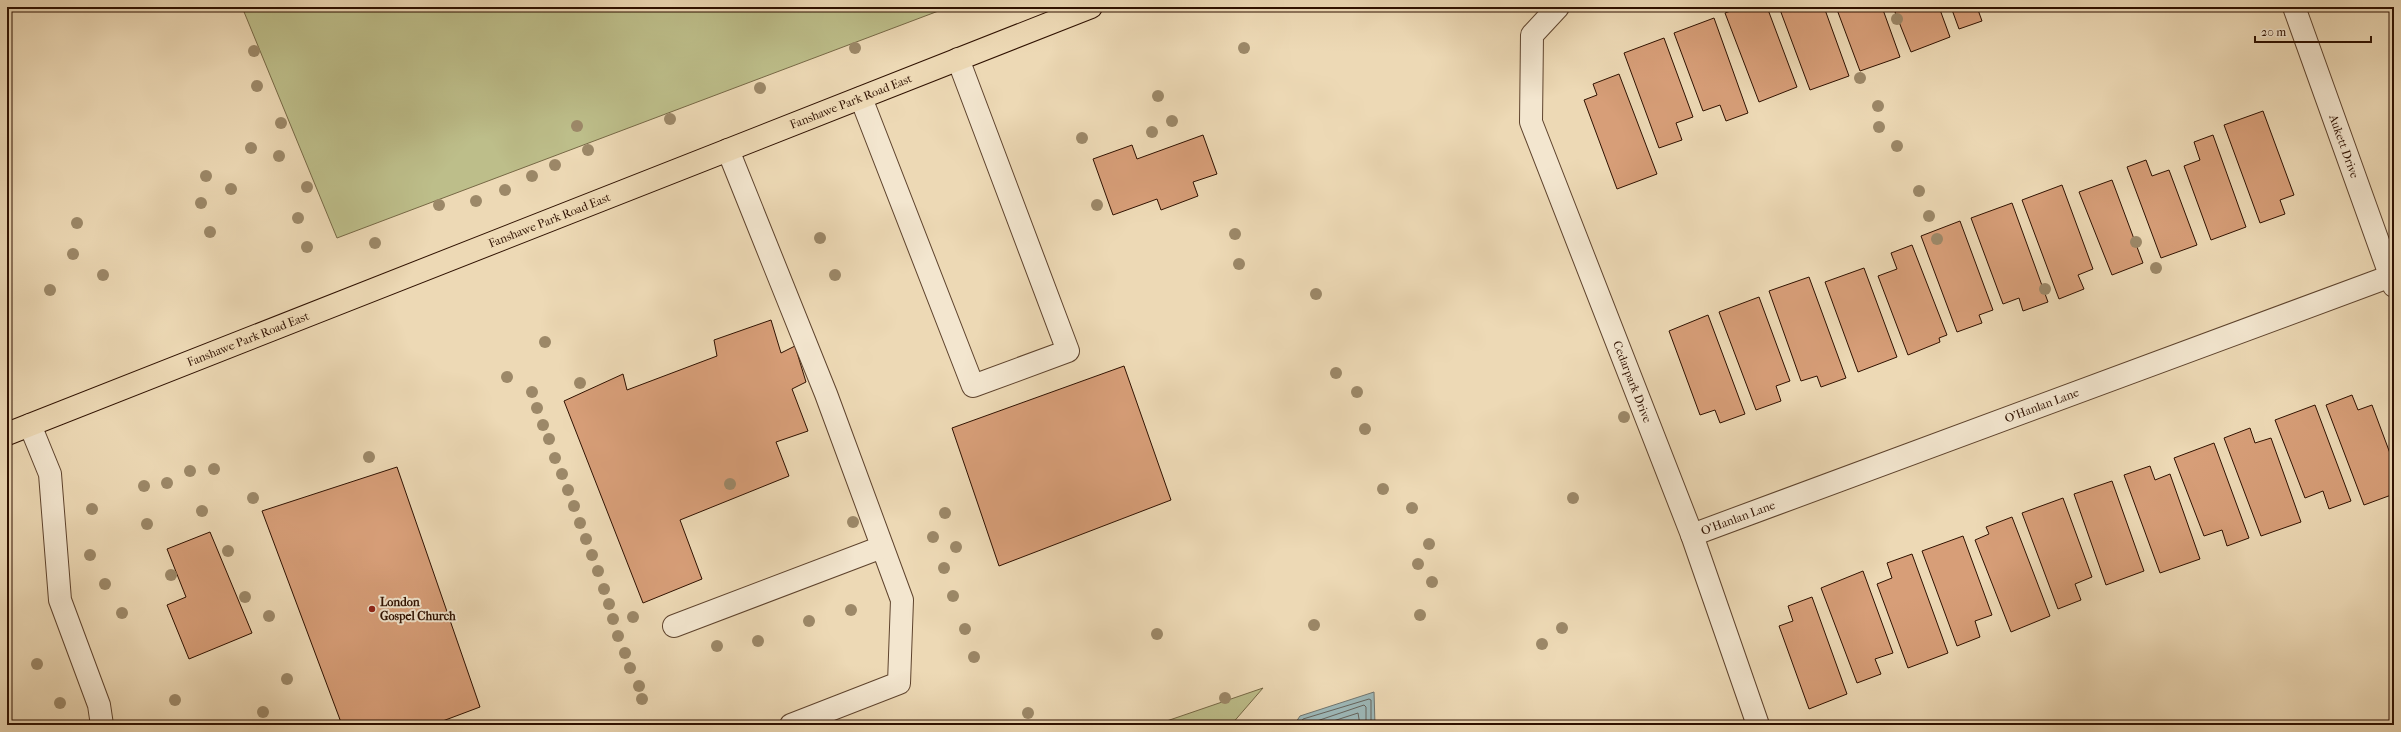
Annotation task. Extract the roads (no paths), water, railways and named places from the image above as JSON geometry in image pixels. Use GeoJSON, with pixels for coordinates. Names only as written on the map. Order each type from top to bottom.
{"type":"FeatureCollection","features":[{"type":"Feature","properties":{"kind":"main road","name":"Fanshawe Park Road East"},"geometry":{"type":"LineString","coordinates":[[7,434],[1091,7]]}},
{"type":"Feature","properties":{"kind":"street","name":"Cedarpark Drive"},"geometry":{"type":"LineString","coordinates":[[1558,7],[1532,35],[1530,122],[1692,535],[1758,725]]}},
{"type":"Feature","properties":{"kind":"street","name":"Aukett Drive"},"geometry":{"type":"LineString","coordinates":[[2294,7],[2392,281]]}},
{"type":"Feature","properties":{"kind":"street"},"geometry":{"type":"LineString","coordinates":[[861,98],[973,386],[1068,351],[958,59]]}},
{"type":"Feature","properties":{"kind":"street"},"geometry":{"type":"LineString","coordinates":[[728,150],[826,394],[902,600],[899,683],[791,725]]}},
{"type":"Feature","properties":{"kind":"street","name":"O'Hanlan Lane"},"geometry":{"type":"LineString","coordinates":[[1692,535],[2392,281]]}},
{"type":"Feature","properties":{"kind":"street"},"geometry":{"type":"LineString","coordinates":[[30,425],[50,474],[60,600],[99,705],[102,725]]}},
{"type":"Feature","properties":{"kind":"street"},"geometry":{"type":"LineString","coordinates":[[674,626],[882,547]]}},
{"type":"Feature","properties":{"kind":"water"},"geometry":{"type":"Polygon","coordinates":[[[1374,692],[1375,725],[1294,725],[1300,716],[1374,692]]]}},
{"type":"Feature","properties":{"kind":"place","name":"London Gospel Church"},"geometry":{"type":"Point","coordinates":[372,609]}}]}
